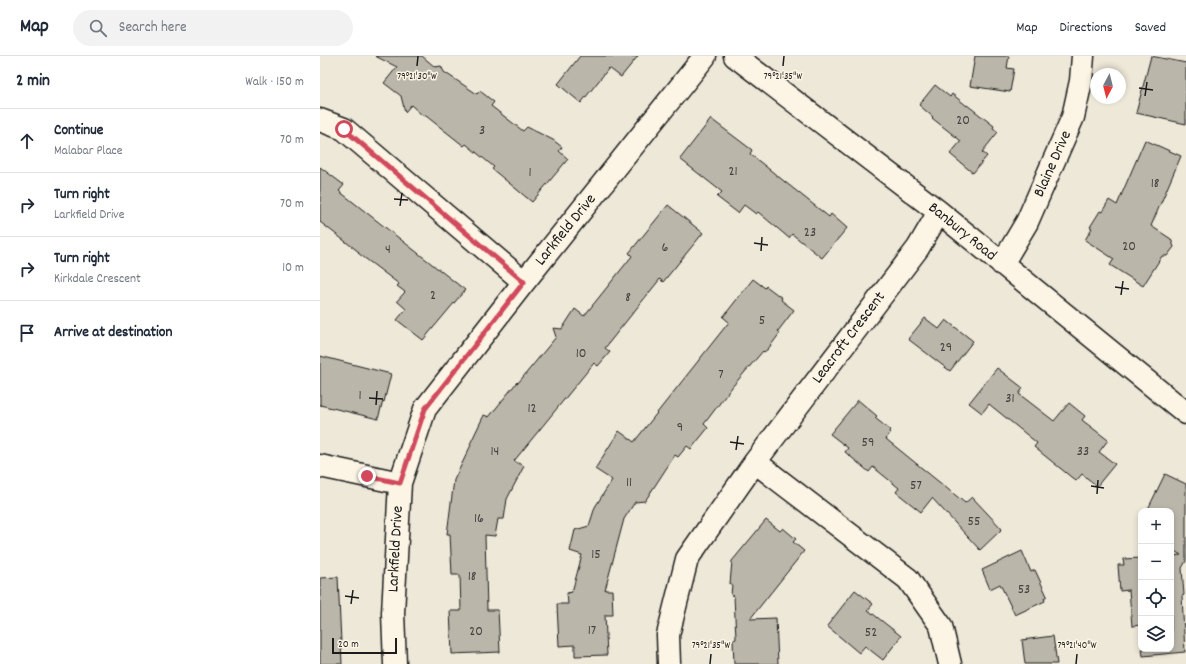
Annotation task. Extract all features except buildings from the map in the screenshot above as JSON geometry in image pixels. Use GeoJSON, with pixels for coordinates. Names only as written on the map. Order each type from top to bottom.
{"type":"FeatureCollection","features":[{"type":"Feature","properties":{"kind":"street","name":"Larkfield Drive"},"geometry":{"type":"LineString","coordinates":[[395,664],[393,613],[400,483],[425,409],[524,282],[705,56]]}},
{"type":"Feature","properties":{"kind":"street","name":"Banbury Road"},"geometry":{"type":"LineString","coordinates":[[735,56],[939,212],[1186,413]]}},
{"type":"Feature","properties":{"kind":"street","name":"Blaine Drive"},"geometry":{"type":"LineString","coordinates":[[1002,264],[1028,222],[1073,117],[1081,81],[1083,56]]}},
{"type":"Feature","properties":{"kind":"street"},"geometry":{"type":"LineString","coordinates":[[320,120],[344,129],[524,282]]}},
{"type":"Feature","properties":{"kind":"street","name":"Leacroft Crescent"},"geometry":{"type":"LineString","coordinates":[[669,664],[668,636],[686,559],[755,462],[918,248],[939,212]]}},
{"type":"Feature","properties":{"kind":"street"},"geometry":{"type":"LineString","coordinates":[[755,462],[908,579],[941,626],[950,664]]}},
{"type":"Feature","properties":{"kind":"street"},"geometry":{"type":"LineString","coordinates":[[320,466],[400,483]]}},
{"type":"Feature","properties":{"kind":"route"},"geometry":{"type":"LineString","coordinates":[[344,129],[524,282],[425,409],[400,483],[367,476]]}}]}
